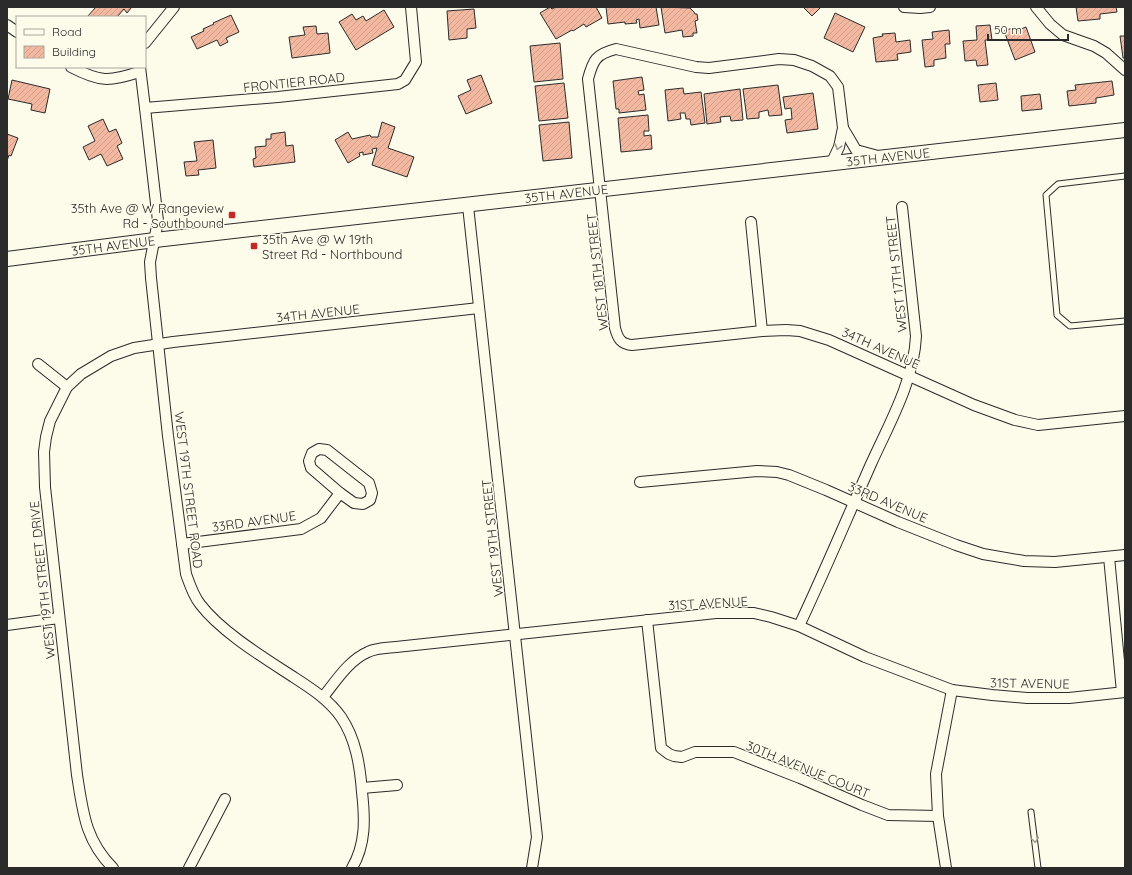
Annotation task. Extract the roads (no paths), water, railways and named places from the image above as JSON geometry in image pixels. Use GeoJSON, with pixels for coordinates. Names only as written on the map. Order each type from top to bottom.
{"type":"FeatureCollection","features":[{"type":"Feature","properties":{"kind":"main road","name":"35TH AVENUE"},"geometry":{"type":"LineString","coordinates":[[7,259],[155,240],[468,206],[1125,130]]}},
{"type":"Feature","properties":{"kind":"street"},"geometry":{"type":"LineString","coordinates":[[146,42],[174,7]]}},
{"type":"Feature","properties":{"kind":"street","name":"FRONTIER ROAD"},"geometry":{"type":"LineString","coordinates":[[145,108],[278,97],[398,84],[405,80],[416,62],[411,7]]}},
{"type":"Feature","properties":{"kind":"street"},"geometry":{"type":"LineString","coordinates":[[904,7],[930,7]]}},
{"type":"Feature","properties":{"kind":"street"},"geometry":{"type":"LineString","coordinates":[[1036,7],[1050,24],[1063,35],[1094,46],[1106,53],[1125,70]]}},
{"type":"Feature","properties":{"kind":"street"},"geometry":{"type":"LineString","coordinates":[[7,25],[16,31]]}},
{"type":"Feature","properties":{"kind":"street","name":"WEST 18TH STREET"},"geometry":{"type":"LineString","coordinates":[[621,342],[615,328],[588,79],[591,66],[597,56],[606,51],[616,49],[696,67],[709,68],[779,60],[794,60],[812,66],[830,76],[838,87],[842,128]]}},
{"type":"Feature","properties":{"kind":"street"},"geometry":{"type":"LineString","coordinates":[[73,68],[97,79],[110,80],[120,78],[139,70],[145,108]]}},
{"type":"Feature","properties":{"kind":"street","name":"WEST 19TH STREET ROAD"},"geometry":{"type":"LineString","coordinates":[[145,108],[158,221],[150,265],[185,569],[192,591],[200,604],[209,614],[232,634],[323,697],[341,717],[352,738],[357,753],[365,817],[363,836],[357,859],[352,868]]}},
{"type":"Feature","properties":{"kind":"street"},"geometry":{"type":"LineString","coordinates":[[842,128],[856,150],[883,158]]}},
{"type":"Feature","properties":{"kind":"street"},"geometry":{"type":"LineString","coordinates":[[831,164],[839,147],[842,128]]}},
{"type":"Feature","properties":{"kind":"street","name":"WEST 19TH STREET"},"geometry":{"type":"LineString","coordinates":[[468,206],[537,837],[532,868]]}},
{"type":"Feature","properties":{"kind":"street","name":"WEST 17TH STREET"},"geometry":{"type":"LineString","coordinates":[[799,626],[829,563],[909,375],[916,352],[916,336],[902,208]]}},
{"type":"Feature","properties":{"kind":"street"},"geometry":{"type":"LineString","coordinates":[[751,222],[762,331]]}},
{"type":"Feature","properties":{"kind":"street","name":"34TH AVENUE"},"geometry":{"type":"LineString","coordinates":[[159,344],[479,308]]}},
{"type":"Feature","properties":{"kind":"street","name":"34TH AVENUE"},"geometry":{"type":"LineString","coordinates":[[621,342],[632,345],[762,331],[800,330],[829,340],[974,405],[1015,420],[1038,425],[1125,416]]}},
{"type":"Feature","properties":{"kind":"street","name":"WEST 19TH STREET DRIVE"},"geometry":{"type":"LineString","coordinates":[[113,868],[104,859],[96,847],[84,818],[77,775],[59,618],[45,486],[44,452],[50,420],[67,387],[81,374],[111,356],[134,348],[159,344]]}},
{"type":"Feature","properties":{"kind":"street"},"geometry":{"type":"LineString","coordinates":[[38,364],[67,387]]}},
{"type":"Feature","properties":{"kind":"street"},"geometry":{"type":"LineString","coordinates":[[319,449],[327,450],[369,483],[372,493],[370,500],[363,504],[354,503],[340,493],[311,468],[309,461],[312,453],[319,449]]}},
{"type":"Feature","properties":{"kind":"street","name":"33RD AVENUE"},"geometry":{"type":"LineString","coordinates":[[640,482],[757,471],[777,472],[820,487],[905,525],[983,554],[1024,561],[1056,562],[1125,555]]}},
{"type":"Feature","properties":{"kind":"street","name":"33RD AVENUE"},"geometry":{"type":"LineString","coordinates":[[182,544],[301,529],[322,518],[340,493]]}},
{"type":"Feature","properties":{"kind":"street"},"geometry":{"type":"LineString","coordinates":[[1109,557],[1124,692]]}},
{"type":"Feature","properties":{"kind":"street","name":"31ST AVENUE"},"geometry":{"type":"LineString","coordinates":[[323,697],[342,673],[359,656],[370,651],[716,613],[754,613],[799,626],[872,660],[952,690],[992,696],[1027,698],[1069,698],[1124,692]]}},
{"type":"Feature","properties":{"kind":"street"},"geometry":{"type":"LineString","coordinates":[[7,624],[59,618]]}},
{"type":"Feature","properties":{"kind":"street","name":"30TH AVENUE COURT"},"geometry":{"type":"LineString","coordinates":[[647,620],[661,748],[669,754],[682,757],[695,752],[734,752],[800,778],[862,806],[888,815],[938,816]]}},
{"type":"Feature","properties":{"kind":"street"},"geometry":{"type":"LineString","coordinates":[[946,868],[938,816],[936,774],[952,690]]}},
{"type":"Feature","properties":{"kind":"street"},"geometry":{"type":"LineString","coordinates":[[362,788],[397,785]]}},
{"type":"Feature","properties":{"kind":"street"},"geometry":{"type":"LineString","coordinates":[[189,868],[225,799]]}},
{"type":"Feature","properties":{"kind":"lane"},"geometry":{"type":"LineString","coordinates":[[1125,176],[1058,184],[1046,195],[1057,315],[1070,326],[1125,321]]}},
{"type":"Feature","properties":{"kind":"lane"},"geometry":{"type":"LineString","coordinates":[[1031,812],[1038,868]]}},
{"type":"Feature","properties":{"kind":"place","name":"35th Ave @ W Rangeview Rd - Southbound"},"geometry":{"type":"Point","coordinates":[232,215]}},
{"type":"Feature","properties":{"kind":"place","name":"35th Ave @ W 19th Street Rd - Northbound"},"geometry":{"type":"Point","coordinates":[254,246]}}]}
